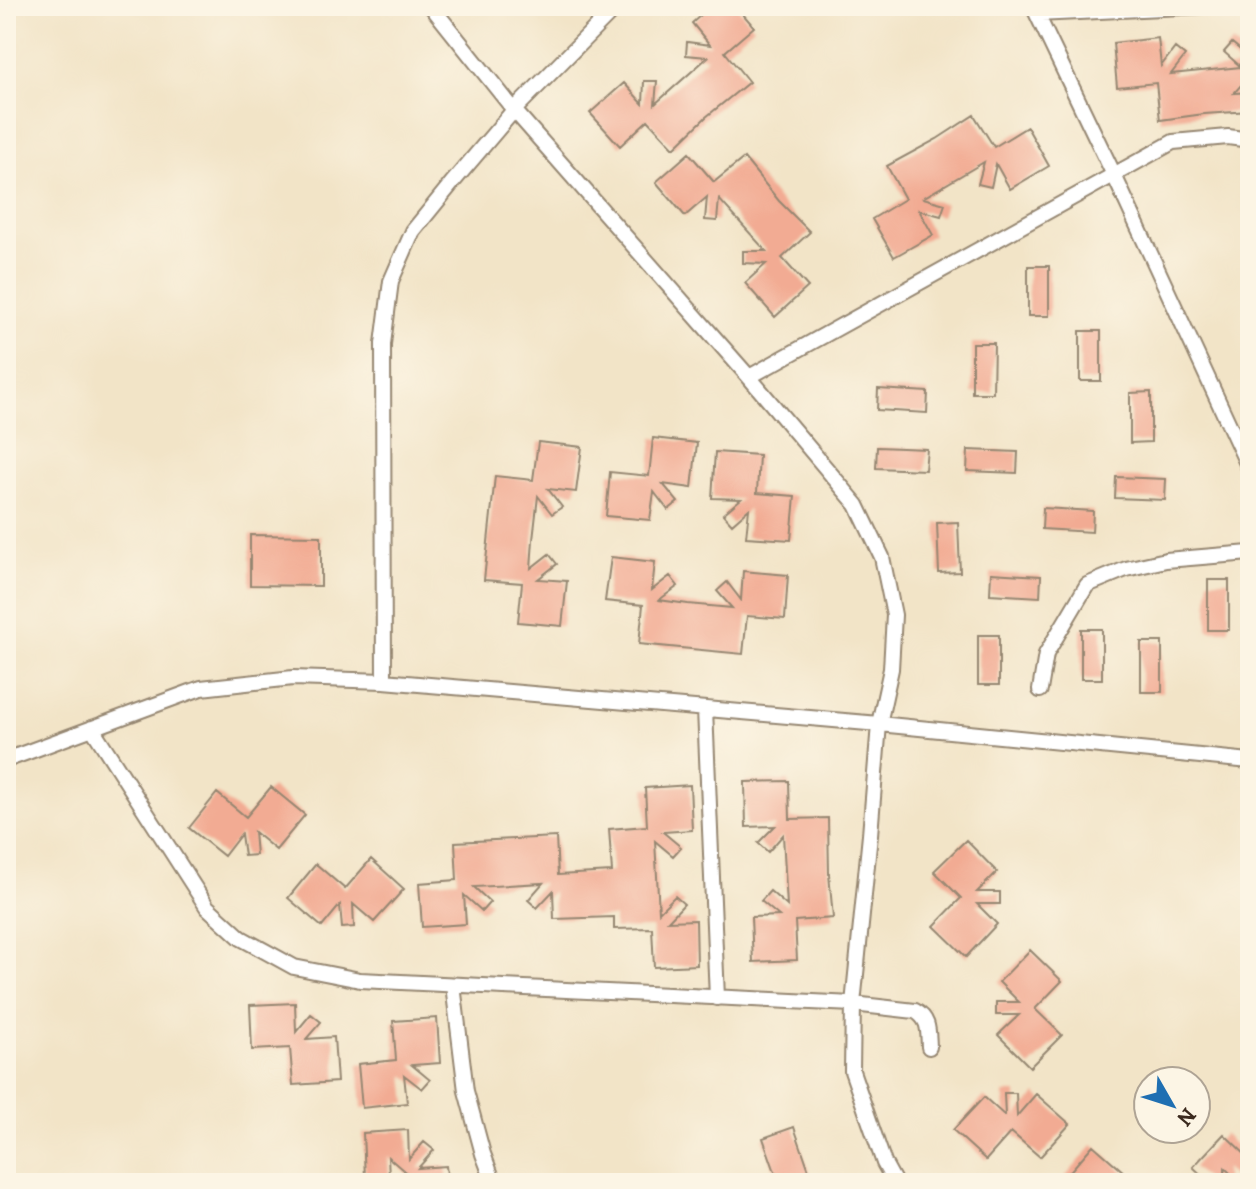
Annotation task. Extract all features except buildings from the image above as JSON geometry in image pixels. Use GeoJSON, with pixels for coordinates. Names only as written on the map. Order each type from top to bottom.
{"type":"FeatureCollection","features":[{"type":"Feature","properties":{"kind":"street"},"geometry":{"type":"LineString","coordinates":[[431,6],[514,110],[857,505],[882,557],[894,615],[891,669],[879,724],[853,1004],[852,1071],[884,1163],[895,1183]]}},
{"type":"Feature","properties":{"kind":"street"},"geometry":{"type":"LineString","coordinates":[[384,681],[383,344],[391,281],[413,231],[514,110],[617,6]]}},
{"type":"Feature","properties":{"kind":"street"},"geometry":{"type":"LineString","coordinates":[[1203,6],[1035,10],[1250,470]]}},
{"type":"Feature","properties":{"kind":"street"},"geometry":{"type":"LineString","coordinates":[[749,377],[1173,142],[1228,137],[1250,140]]}},
{"type":"Feature","properties":{"kind":"street"},"geometry":{"type":"LineString","coordinates":[[1040,690],[1046,654],[1087,585],[1126,569],[1166,560],[1250,553]]}},
{"type":"Feature","properties":{"kind":"street"},"geometry":{"type":"LineString","coordinates":[[6,760],[201,688],[293,678],[384,681],[879,724],[1250,761]]}},
{"type":"Feature","properties":{"kind":"street"},"geometry":{"type":"LineString","coordinates":[[705,709],[717,998]]}},
{"type":"Feature","properties":{"kind":"street"},"geometry":{"type":"LineString","coordinates":[[92,728],[207,907],[241,938],[294,967],[360,980],[853,1004],[915,1011],[927,1021],[929,1047]]}},
{"type":"Feature","properties":{"kind":"street"},"geometry":{"type":"LineString","coordinates":[[453,985],[466,1091],[494,1183]]}}]}
